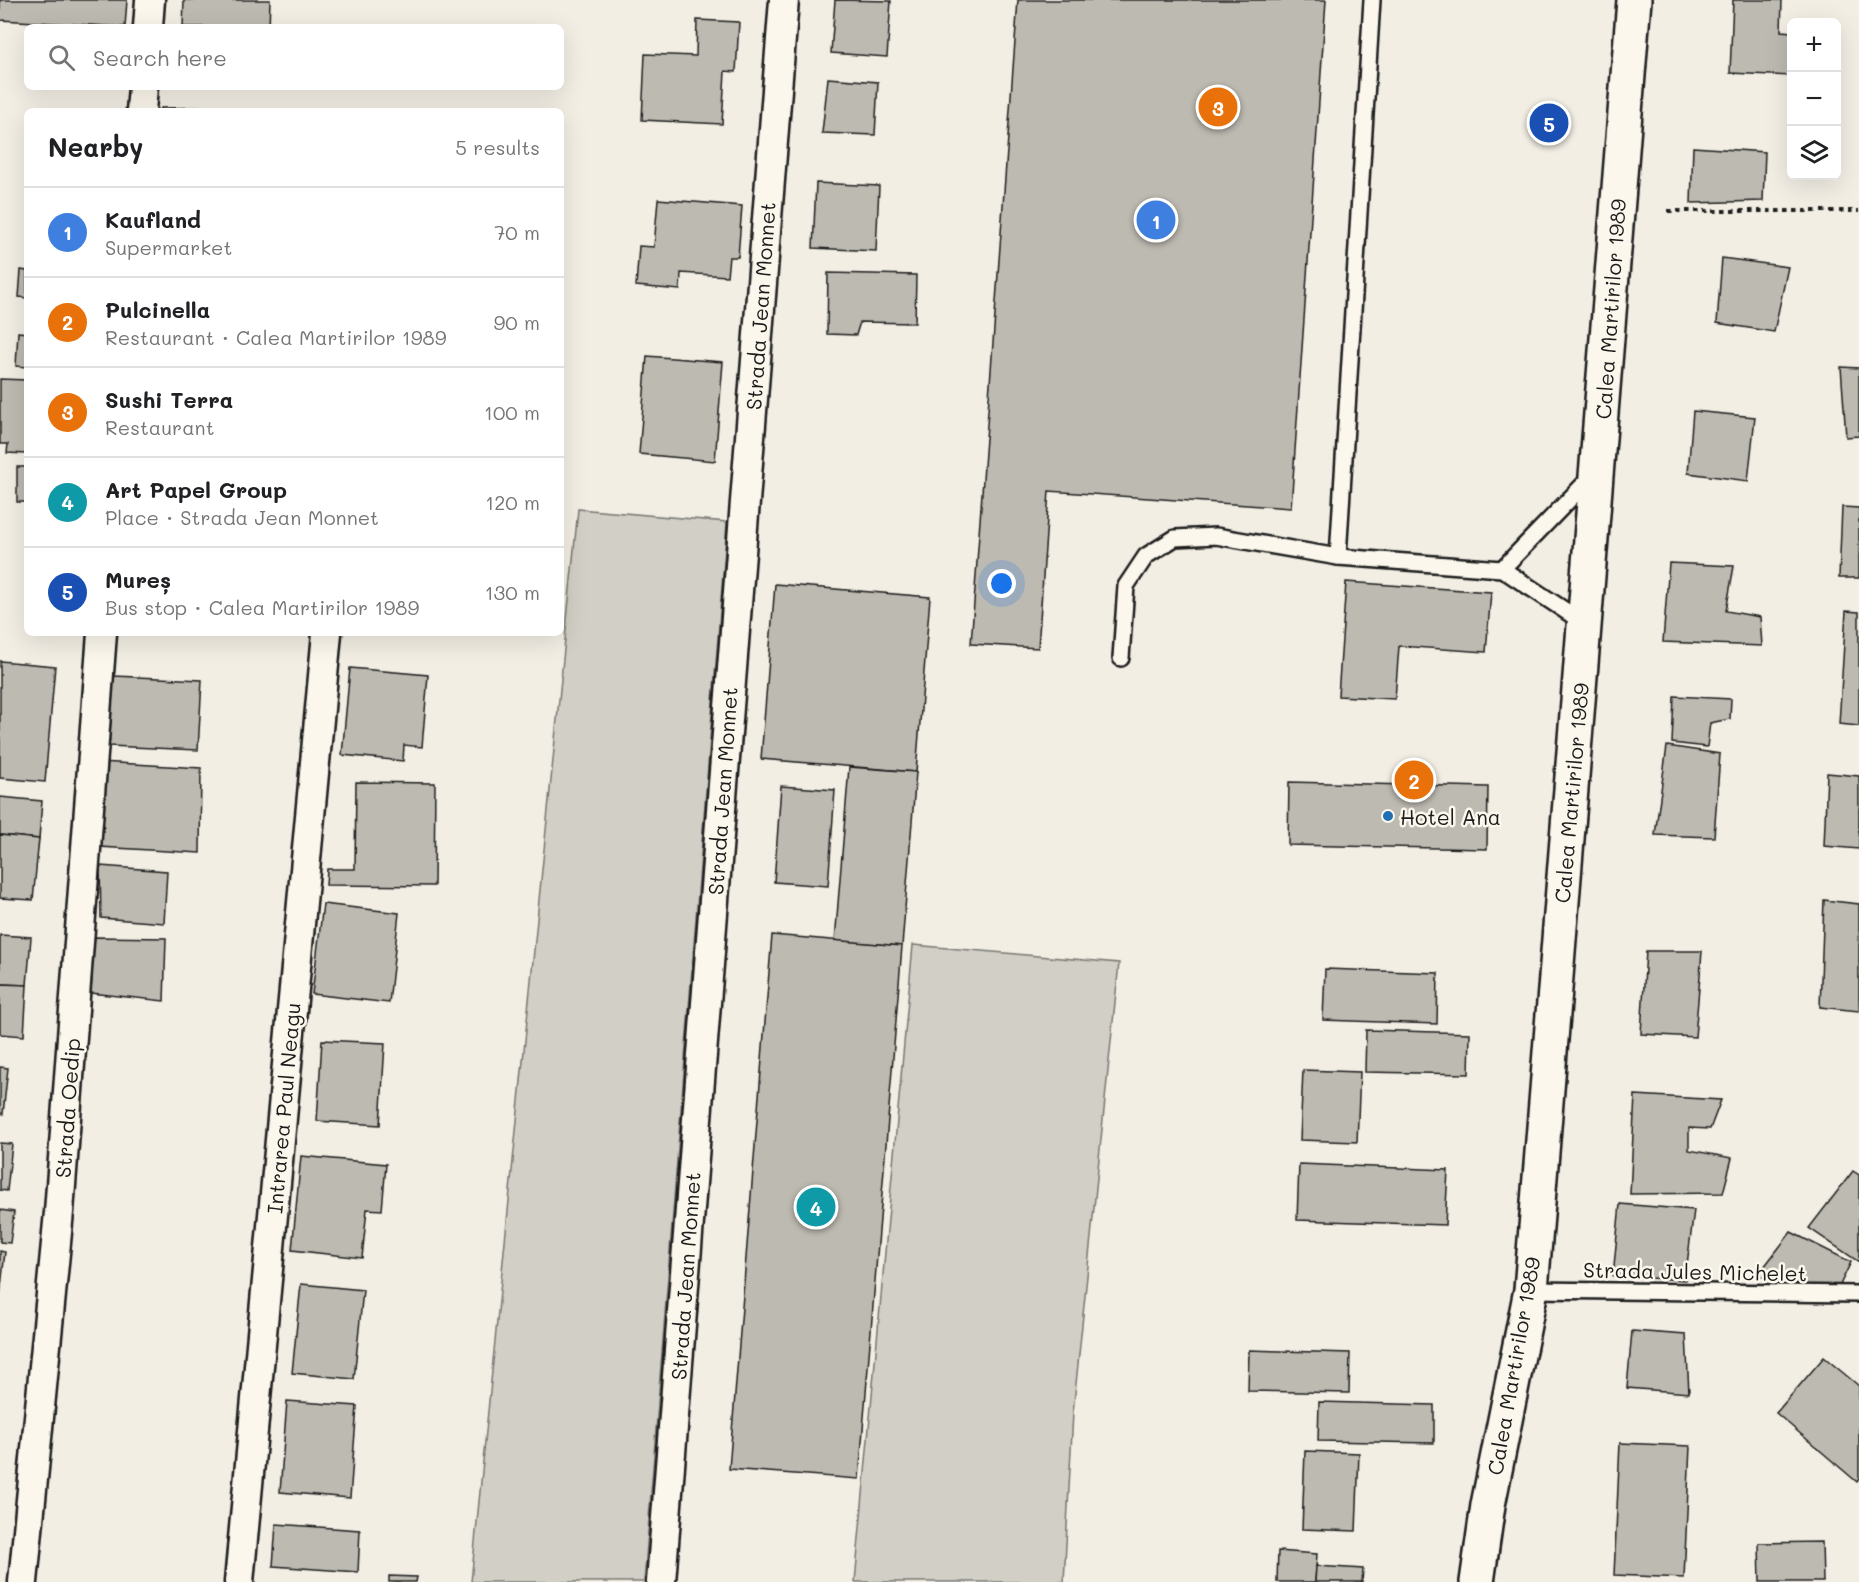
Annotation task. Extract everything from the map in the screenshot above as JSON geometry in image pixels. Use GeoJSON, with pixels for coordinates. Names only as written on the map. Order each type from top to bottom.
{"type":"FeatureCollection","features":[{"type":"Feature","properties":{"kind":"main road","name":"Calea Martirilor 1989"},"geometry":{"type":"LineString","coordinates":[[1477,1582],[1488,1505],[1532,1290],[1634,0]]}},
{"type":"Feature","properties":{"kind":"street"},"geometry":{"type":"LineString","coordinates":[[148,24],[150,0]]}},
{"type":"Feature","properties":{"kind":"street","name":"Strada Jean Monnet"},"geometry":{"type":"LineString","coordinates":[[661,1582],[784,0]]}},
{"type":"Feature","properties":{"kind":"street"},"geometry":{"type":"LineString","coordinates":[[141,108],[143,90]]}},
{"type":"Feature","properties":{"kind":"street","name":"Strada Oedip"},"geometry":{"type":"LineString","coordinates":[[24,1582],[59,1212],[102,636]]}},
{"type":"Feature","properties":{"kind":"street","name":"Intrarea Paul Neagu"},"geometry":{"type":"LineString","coordinates":[[239,1582],[327,636]]}},
{"type":"Feature","properties":{"kind":"lane"},"geometry":{"type":"LineString","coordinates":[[1338,557],[1372,0]]}},
{"type":"Feature","properties":{"kind":"lane"},"geometry":{"type":"LineString","coordinates":[[1502,569],[1598,470]]}},
{"type":"Feature","properties":{"kind":"lane"},"geometry":{"type":"LineString","coordinates":[[1121,658],[1126,586],[1146,556],[1175,538],[1216,536],[1338,557],[1502,569],[1585,624]]}},
{"type":"Feature","properties":{"kind":"lane","name":"Strada Jules Michelet"},"geometry":{"type":"LineString","coordinates":[[1532,1290],[1859,1294]]}},
{"type":"Feature","properties":{"kind":"path"},"geometry":{"type":"LineString","coordinates":[[1668,211],[1859,211]]}},
{"type":"Feature","properties":{"kind":"shaded area"},"geometry":{"type":"Polygon","coordinates":[[[578,509],[727,522],[644,1582],[471,1582],[578,509]]]}},
{"type":"Feature","properties":{"kind":"shaded area"},"geometry":{"type":"Polygon","coordinates":[[[913,945],[1119,963],[1073,1413],[1064,1582],[855,1582],[913,945]]]}},
{"type":"Feature","properties":{"kind":"building"},"geometry":{"type":"Polygon","coordinates":[[[0,0],[127,0],[125,24],[0,20],[0,0]]]}},
{"type":"Feature","properties":{"kind":"building"},"geometry":{"type":"Polygon","coordinates":[[[184,0],[270,0],[269,24],[183,24],[184,0]]]}},
{"type":"Feature","properties":{"kind":"building"},"geometry":{"type":"Polygon","coordinates":[[[835,0],[891,1],[887,57],[831,53],[835,0]]]}},
{"type":"Feature","properties":{"kind":"building"},"geometry":{"type":"Polygon","coordinates":[[[1018,0],[1326,0],[1291,508],[1049,491],[1038,648],[971,644],[1018,0]]]}},
{"type":"Feature","properties":{"kind":"building"},"geometry":{"type":"Polygon","coordinates":[[[1733,0],[1782,0],[1781,31],[1787,32],[1787,76],[1730,73],[1733,0]]]}},
{"type":"Feature","properties":{"kind":"building"},"geometry":{"type":"Polygon","coordinates":[[[697,20],[739,22],[736,72],[725,71],[722,124],[642,120],[645,54],[696,56],[697,20]]]}},
{"type":"Feature","properties":{"kind":"building"},"geometry":{"type":"Polygon","coordinates":[[[828,78],[878,82],[875,135],[822,133],[828,78]]]}},
{"type":"Feature","properties":{"kind":"building"},"geometry":{"type":"Polygon","coordinates":[[[227,107],[227,108],[161,108],[227,107]]]}},
{"type":"Feature","properties":{"kind":"building"},"geometry":{"type":"Polygon","coordinates":[[[1693,147],[1765,152],[1763,201],[1691,203],[1693,147]]]}},
{"type":"Feature","properties":{"kind":"building"},"geometry":{"type":"Polygon","coordinates":[[[816,183],[879,186],[876,251],[813,248],[816,183]]]}},
{"type":"Feature","properties":{"kind":"building"},"geometry":{"type":"Polygon","coordinates":[[[658,199],[742,206],[738,257],[729,257],[727,276],[681,273],[680,290],[636,286],[639,246],[654,247],[658,199]]]}},
{"type":"Feature","properties":{"kind":"building"},"geometry":{"type":"Polygon","coordinates":[[[1722,258],[1788,267],[1774,332],[1717,323],[1722,258]]]}},
{"type":"Feature","properties":{"kind":"building"},"geometry":{"type":"Polygon","coordinates":[[[21,270],[24,270],[24,298],[19,297],[21,270]]]}},
{"type":"Feature","properties":{"kind":"building"},"geometry":{"type":"Polygon","coordinates":[[[828,273],[916,275],[915,323],[860,322],[856,335],[827,334],[828,273]]]}},
{"type":"Feature","properties":{"kind":"building"},"geometry":{"type":"Polygon","coordinates":[[[18,332],[24,333],[24,367],[16,366],[18,332]]]}},
{"type":"Feature","properties":{"kind":"building"},"geometry":{"type":"Polygon","coordinates":[[[647,356],[723,362],[715,461],[639,454],[647,356]]]}},
{"type":"Feature","properties":{"kind":"building"},"geometry":{"type":"Polygon","coordinates":[[[1841,367],[1859,368],[1859,436],[1846,437],[1841,367]]]}},
{"type":"Feature","properties":{"kind":"building"},"geometry":{"type":"Polygon","coordinates":[[[0,379],[24,380],[24,454],[7,453],[8,444],[0,444],[0,379]]]}},
{"type":"Feature","properties":{"kind":"building"},"geometry":{"type":"Polygon","coordinates":[[[1693,411],[1755,417],[1748,481],[1688,473],[1693,411]]]}},
{"type":"Feature","properties":{"kind":"building"},"geometry":{"type":"Polygon","coordinates":[[[17,467],[24,467],[24,502],[17,502],[17,467]]]}},
{"type":"Feature","properties":{"kind":"building"},"geometry":{"type":"Polygon","coordinates":[[[1842,507],[1859,508],[1859,578],[1839,578],[1842,507]]]}},
{"type":"Feature","properties":{"kind":"building"},"geometry":{"type":"Polygon","coordinates":[[[1669,563],[1734,566],[1726,611],[1760,617],[1762,646],[1663,642],[1669,563]]]}},
{"type":"Feature","properties":{"kind":"building"},"geometry":{"type":"Polygon","coordinates":[[[1346,582],[1491,592],[1486,652],[1399,646],[1395,699],[1338,696],[1346,582]]]}},
{"type":"Feature","properties":{"kind":"building"},"geometry":{"type":"Polygon","coordinates":[[[775,584],[930,597],[916,772],[761,759],[775,584]]]}},
{"type":"Feature","properties":{"kind":"building"},"geometry":{"type":"Polygon","coordinates":[[[1846,611],[1859,612],[1859,726],[1839,724],[1846,611]]]}},
{"type":"Feature","properties":{"kind":"building"},"geometry":{"type":"Polygon","coordinates":[[[0,661],[55,666],[45,782],[0,778],[0,661]]]}},
{"type":"Feature","properties":{"kind":"building"},"geometry":{"type":"Polygon","coordinates":[[[350,668],[428,675],[422,747],[404,745],[403,761],[342,755],[350,668]]]}},
{"type":"Feature","properties":{"kind":"building"},"geometry":{"type":"Polygon","coordinates":[[[114,676],[202,680],[198,750],[109,746],[114,676]]]}},
{"type":"Feature","properties":{"kind":"building"},"geometry":{"type":"Polygon","coordinates":[[[1674,696],[1731,699],[1730,719],[1710,723],[1707,747],[1672,743],[1674,696]]]}},
{"type":"Feature","properties":{"kind":"building"},"geometry":{"type":"Polygon","coordinates":[[[1667,746],[1720,754],[1714,837],[1655,835],[1667,746]]]}},
{"type":"Feature","properties":{"kind":"building"},"geometry":{"type":"Polygon","coordinates":[[[100,762],[201,768],[200,853],[99,847],[100,762]]]}},
{"type":"Feature","properties":{"kind":"building"},"geometry":{"type":"Polygon","coordinates":[[[849,767],[916,772],[902,946],[835,941],[849,767]]]}},
{"type":"Feature","properties":{"kind":"building"},"geometry":{"type":"Polygon","coordinates":[[[1827,773],[1859,776],[1859,849],[1824,846],[1827,773]]]}},
{"type":"Feature","properties":{"kind":"building"},"geometry":{"type":"Polygon","coordinates":[[[356,782],[435,783],[434,886],[326,885],[327,869],[355,869],[356,782]]]}},
{"type":"Feature","properties":{"kind":"building","name":"Hotel Ana"},"geometry":{"type":"Polygon","coordinates":[[[1289,782],[1488,787],[1487,849],[1288,845],[1289,782]]]}},
{"type":"Feature","properties":{"kind":"building"},"geometry":{"type":"Polygon","coordinates":[[[781,786],[835,790],[828,886],[774,882],[781,786]]]}},
{"type":"Feature","properties":{"kind":"building"},"geometry":{"type":"Polygon","coordinates":[[[0,797],[42,801],[39,839],[0,835],[0,797]]]}},
{"type":"Feature","properties":{"kind":"building"},"geometry":{"type":"Polygon","coordinates":[[[0,835],[39,839],[33,900],[0,898],[0,835]]]}},
{"type":"Feature","properties":{"kind":"building"},"geometry":{"type":"Polygon","coordinates":[[[100,866],[167,871],[164,923],[101,918],[100,866]]]}},
{"type":"Feature","properties":{"kind":"building"},"geometry":{"type":"Polygon","coordinates":[[[1824,900],[1859,904],[1859,1011],[1820,1007],[1824,900]]]}},
{"type":"Feature","properties":{"kind":"building"},"geometry":{"type":"Polygon","coordinates":[[[323,904],[399,913],[389,1003],[312,994],[323,904]]]}},
{"type":"Feature","properties":{"kind":"building"},"geometry":{"type":"Polygon","coordinates":[[[0,935],[31,937],[27,985],[0,984],[0,935]]]}},
{"type":"Feature","properties":{"kind":"building"},"geometry":{"type":"Polygon","coordinates":[[[772,935],[902,946],[859,1479],[729,1469],[772,935]]]}},
{"type":"Feature","properties":{"kind":"building"},"geometry":{"type":"Polygon","coordinates":[[[94,937],[166,938],[164,1001],[91,993],[94,937]]]}},
{"type":"Feature","properties":{"kind":"building"},"geometry":{"type":"Polygon","coordinates":[[[1646,951],[1702,951],[1695,1037],[1641,1034],[1646,951]]]}},
{"type":"Feature","properties":{"kind":"building"},"geometry":{"type":"Polygon","coordinates":[[[1325,969],[1438,973],[1437,1024],[1323,1020],[1325,969]]]}},
{"type":"Feature","properties":{"kind":"building"},"geometry":{"type":"Polygon","coordinates":[[[0,984],[27,985],[24,1036],[0,1034],[0,984]]]}},
{"type":"Feature","properties":{"kind":"building"},"geometry":{"type":"Polygon","coordinates":[[[1366,1030],[1470,1033],[1469,1074],[1365,1072],[1366,1030]]]}},
{"type":"Feature","properties":{"kind":"building"},"geometry":{"type":"Polygon","coordinates":[[[322,1040],[385,1043],[380,1125],[317,1121],[322,1040]]]}},
{"type":"Feature","properties":{"kind":"building"},"geometry":{"type":"Polygon","coordinates":[[[0,1067],[8,1068],[3,1114],[0,1113],[0,1067]]]}},
{"type":"Feature","properties":{"kind":"building"},"geometry":{"type":"Polygon","coordinates":[[[1303,1070],[1360,1072],[1357,1142],[1300,1140],[1303,1070]]]}},
{"type":"Feature","properties":{"kind":"building"},"geometry":{"type":"Polygon","coordinates":[[[1635,1095],[1721,1100],[1710,1129],[1689,1128],[1689,1150],[1732,1158],[1723,1193],[1630,1194],[1635,1095]]]}},
{"type":"Feature","properties":{"kind":"building"},"geometry":{"type":"Polygon","coordinates":[[[0,1143],[12,1144],[7,1191],[0,1190],[0,1143]]]}},
{"type":"Feature","properties":{"kind":"building"},"geometry":{"type":"Polygon","coordinates":[[[301,1156],[386,1164],[382,1210],[367,1209],[362,1258],[292,1250],[301,1156]]]}},
{"type":"Feature","properties":{"kind":"building"},"geometry":{"type":"Polygon","coordinates":[[[1299,1164],[1448,1170],[1445,1225],[1297,1220],[1299,1164]]]}},
{"type":"Feature","properties":{"kind":"building"},"geometry":{"type":"Polygon","coordinates":[[[1853,1171],[1859,1175],[1859,1262],[1809,1228],[1853,1171]]]}},
{"type":"Feature","properties":{"kind":"building"},"geometry":{"type":"Polygon","coordinates":[[[1620,1204],[1694,1210],[1685,1280],[1613,1276],[1620,1204]]]}},
{"type":"Feature","properties":{"kind":"building"},"geometry":{"type":"Polygon","coordinates":[[[0,1210],[14,1212],[10,1243],[0,1242],[0,1210]]]}},
{"type":"Feature","properties":{"kind":"building"},"geometry":{"type":"Polygon","coordinates":[[[1791,1232],[1851,1262],[1837,1291],[1757,1276],[1791,1232]]]}},
{"type":"Feature","properties":{"kind":"building"},"geometry":{"type":"Polygon","coordinates":[[[0,1251],[5,1252],[0,1296],[0,1251]]]}},
{"type":"Feature","properties":{"kind":"building"},"geometry":{"type":"Polygon","coordinates":[[[301,1284],[363,1290],[354,1379],[292,1373],[301,1284]]]}},
{"type":"Feature","properties":{"kind":"building"},"geometry":{"type":"Polygon","coordinates":[[[1632,1331],[1686,1335],[1689,1393],[1627,1388],[1632,1331]]]}},
{"type":"Feature","properties":{"kind":"building"},"geometry":{"type":"Polygon","coordinates":[[[1249,1350],[1350,1353],[1349,1393],[1248,1391],[1249,1350]]]}},
{"type":"Feature","properties":{"kind":"building"},"geometry":{"type":"Polygon","coordinates":[[[1824,1357],[1859,1386],[1859,1479],[1857,1482],[1776,1413],[1824,1357]]]}},
{"type":"Feature","properties":{"kind":"building"},"geometry":{"type":"Polygon","coordinates":[[[287,1401],[357,1406],[350,1498],[280,1492],[287,1401]]]}},
{"type":"Feature","properties":{"kind":"building"},"geometry":{"type":"Polygon","coordinates":[[[1319,1402],[1434,1405],[1434,1443],[1318,1441],[1319,1402]]]}},
{"type":"Feature","properties":{"kind":"building"},"geometry":{"type":"Polygon","coordinates":[[[1620,1443],[1690,1446],[1684,1578],[1614,1575],[1620,1443]]]}},
{"type":"Feature","properties":{"kind":"building"},"geometry":{"type":"Polygon","coordinates":[[[1305,1451],[1359,1453],[1356,1531],[1302,1529],[1305,1451]]]}},
{"type":"Feature","properties":{"kind":"building"},"geometry":{"type":"Polygon","coordinates":[[[276,1524],[360,1530],[358,1572],[273,1566],[276,1524]]]}},
{"type":"Feature","properties":{"kind":"building"},"geometry":{"type":"Polygon","coordinates":[[[1822,1542],[1823,1582],[1760,1582],[1759,1543],[1822,1542]]]}},
{"type":"Feature","properties":{"kind":"building"},"geometry":{"type":"Polygon","coordinates":[[[1278,1551],[1317,1554],[1315,1582],[1277,1582],[1278,1551]]]}},
{"type":"Feature","properties":{"kind":"building"},"geometry":{"type":"Polygon","coordinates":[[[1316,1566],[1363,1569],[1362,1582],[1315,1582],[1316,1566]]]}},
{"type":"Feature","properties":{"kind":"building"},"geometry":{"type":"Polygon","coordinates":[[[389,1576],[417,1577],[416,1582],[389,1582],[389,1576]]]}},
{"type":"Feature","properties":{"kind":"place","name":"Sushi Terra"},"geometry":{"type":"Point","coordinates":[1218,107]}},
{"type":"Feature","properties":{"kind":"place","name":"Mureș"},"geometry":{"type":"Point","coordinates":[1549,123]}},
{"type":"Feature","properties":{"kind":"place","name":"Kaufland"},"geometry":{"type":"Point","coordinates":[1156,220]}},
{"type":"Feature","properties":{"kind":"place","name":"Pulcinella"},"geometry":{"type":"Point","coordinates":[1414,780]}},
{"type":"Feature","properties":{"kind":"place","name":"Hotel Ana"},"geometry":{"type":"Point","coordinates":[1388,816]}},
{"type":"Feature","properties":{"kind":"place","name":"Art Papel Group"},"geometry":{"type":"Point","coordinates":[816,1207]}}]}
